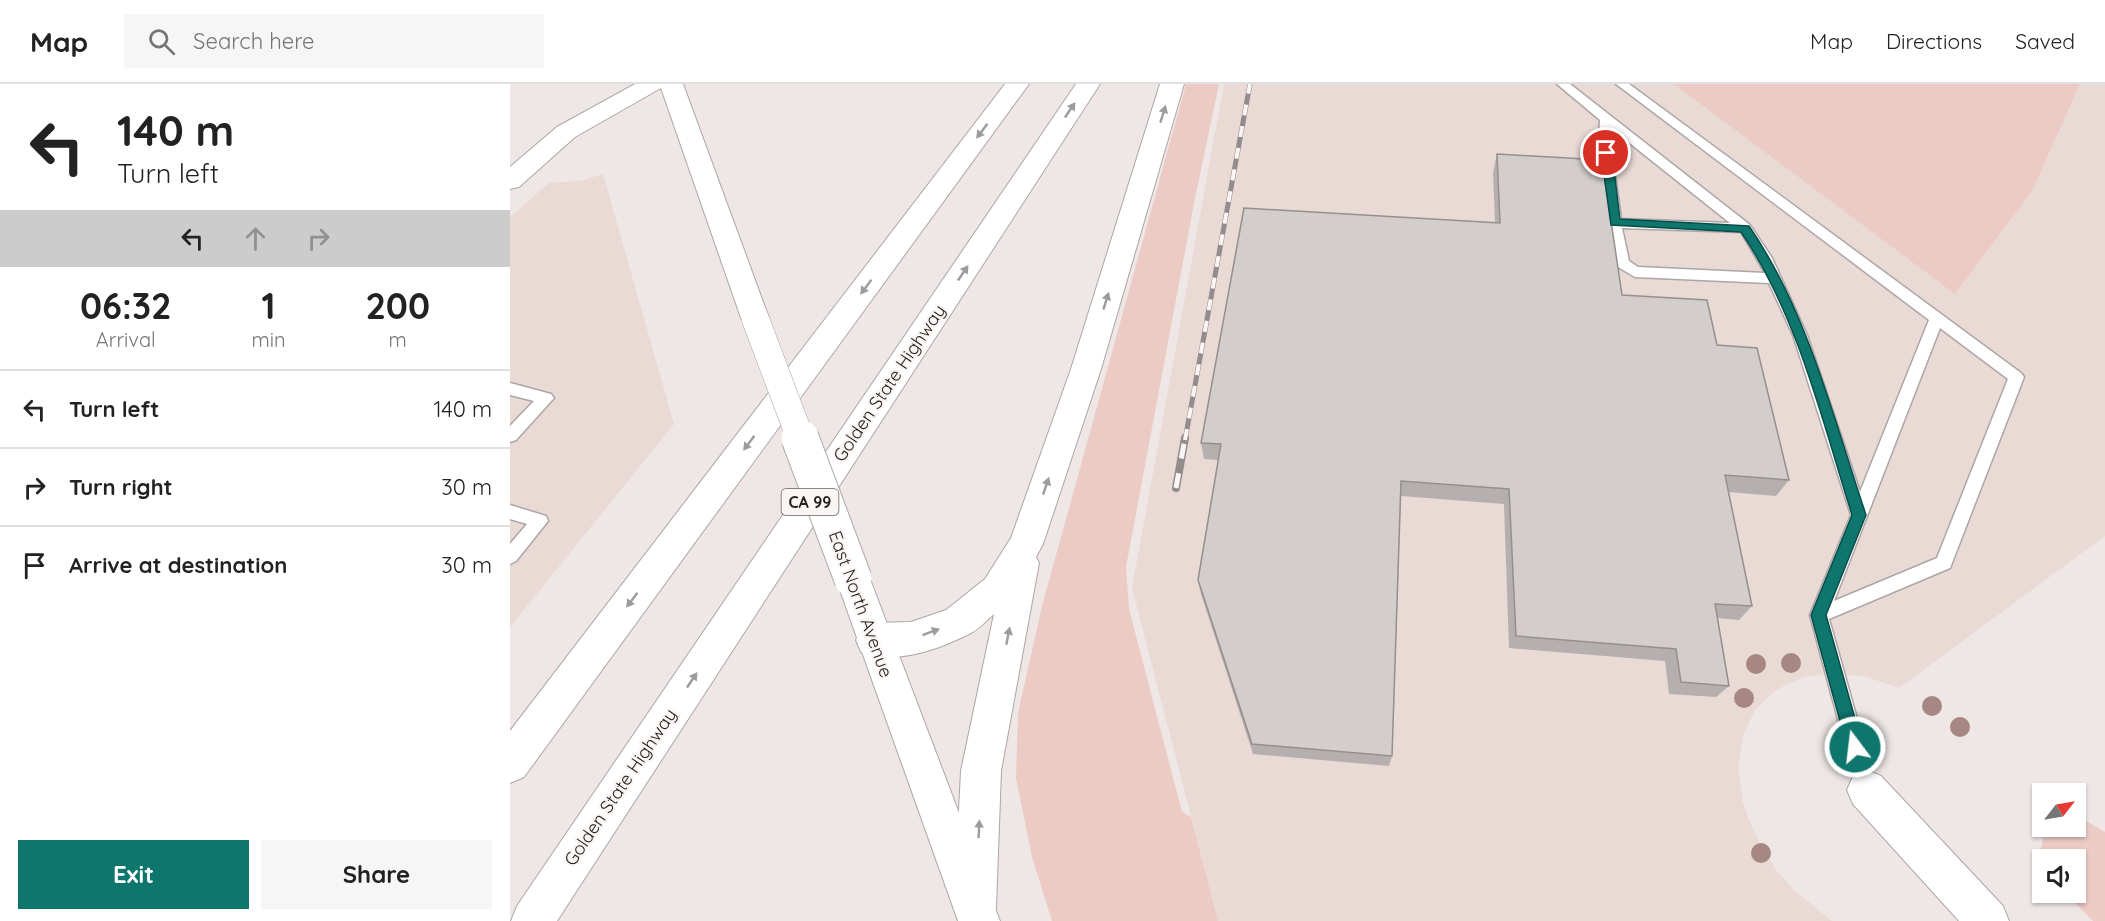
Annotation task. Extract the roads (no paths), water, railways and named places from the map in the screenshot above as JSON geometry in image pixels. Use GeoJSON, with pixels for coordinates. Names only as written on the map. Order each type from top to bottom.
{"type":"FeatureCollection","features":[{"type":"Feature","properties":{"kind":"main road"},"geometry":{"type":"LineString","coordinates":[[510,181],[566,132],[605,84]]}},
{"type":"Feature","properties":{"kind":"main road"},"geometry":{"type":"LineString","coordinates":[[566,132],[652,84]]}},
{"type":"Feature","properties":{"kind":"main road","name":"East North Avenue"},"geometry":{"type":"LineString","coordinates":[[671,84],[755,318],[977,915]]}},
{"type":"Feature","properties":{"kind":"main road"},"geometry":{"type":"LineString","coordinates":[[510,764],[1017,84]]}},
{"type":"Feature","properties":{"kind":"main road","name":"Golden State Highway"},"geometry":{"type":"LineString","coordinates":[[532,921],[1088,84]]}},
{"type":"Feature","properties":{"kind":"main road"},"geometry":{"type":"LineString","coordinates":[[977,915],[981,771],[1026,544],[1086,369],[1172,84]]}},
{"type":"Feature","properties":{"kind":"main road"},"geometry":{"type":"LineString","coordinates":[[874,640],[911,639],[958,622],[997,590],[1026,544]]}},
{"type":"Feature","properties":{"kind":"main road"},"geometry":{"type":"LineString","coordinates":[[1867,790],[1988,921]]}},
{"type":"Feature","properties":{"kind":"lane"},"geometry":{"type":"LineString","coordinates":[[1563,84],[1745,228],[1765,258],[1800,335],[1859,515]]}},
{"type":"Feature","properties":{"kind":"lane"},"geometry":{"type":"LineString","coordinates":[[1622,84],[2016,377],[1944,563],[1819,615]]}},
{"type":"Feature","properties":{"kind":"lane"},"geometry":{"type":"LineString","coordinates":[[1606,120],[1606,153],[1618,249],[1623,264],[1635,272],[1774,278]]}},
{"type":"Feature","properties":{"kind":"lane"},"geometry":{"type":"LineString","coordinates":[[1615,223],[1745,228]]}},
{"type":"Feature","properties":{"kind":"lane"},"geometry":{"type":"LineString","coordinates":[[1867,790],[1819,615],[1937,319]]}},
{"type":"Feature","properties":{"kind":"lane"},"geometry":{"type":"LineString","coordinates":[[510,389],[546,398],[510,436]]}},
{"type":"Feature","properties":{"kind":"lane"},"geometry":{"type":"LineString","coordinates":[[510,512],[540,521],[510,556]]}},
{"type":"Feature","properties":{"kind":"railway"},"geometry":{"type":"LineString","coordinates":[[1185,440],[1250,84]]}},
{"type":"Feature","properties":{"kind":"railway"},"geometry":{"type":"LineString","coordinates":[[1176,488],[1185,438]]}}]}
